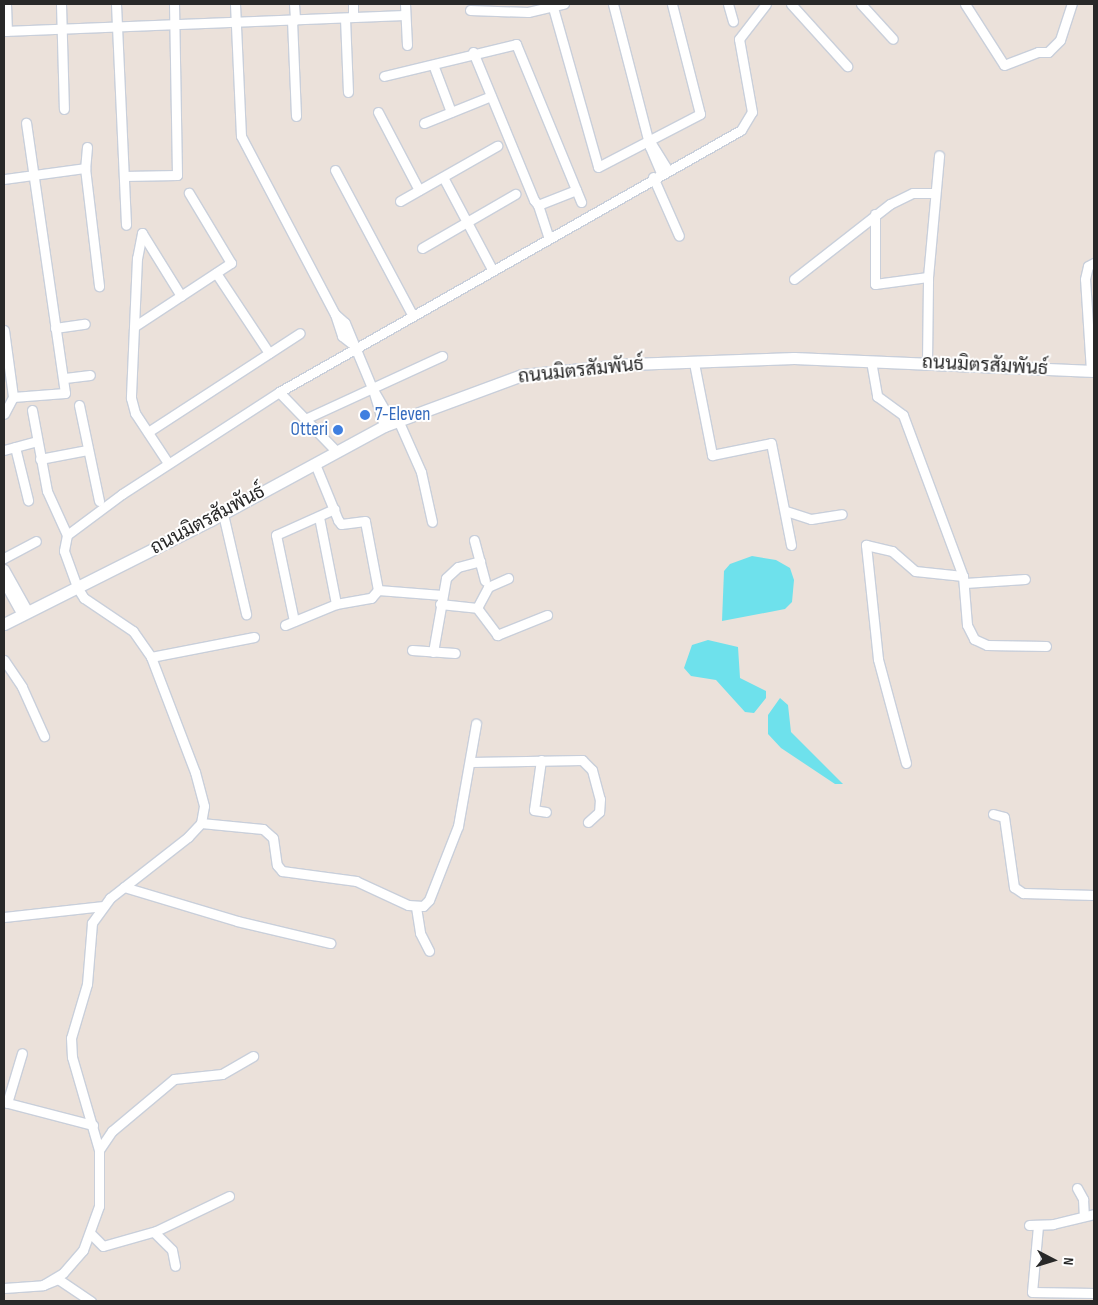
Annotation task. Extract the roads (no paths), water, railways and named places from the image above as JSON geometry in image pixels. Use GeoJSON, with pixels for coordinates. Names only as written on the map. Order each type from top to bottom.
{"type":"FeatureCollection","features":[{"type":"Feature","properties":{"kind":"street"},"geometry":{"type":"LineString","coordinates":[[6,4],[5,31],[405,15]]}},
{"type":"Feature","properties":{"kind":"street"},"geometry":{"type":"LineString","coordinates":[[61,4],[64,109]]}},
{"type":"Feature","properties":{"kind":"street"},"geometry":{"type":"LineString","coordinates":[[116,4],[126,225]]}},
{"type":"Feature","properties":{"kind":"street"},"geometry":{"type":"LineString","coordinates":[[124,176],[177,175],[174,4]]}},
{"type":"Feature","properties":{"kind":"street"},"geometry":{"type":"LineString","coordinates":[[235,4],[241,136],[335,314],[345,323],[352,345],[373,390],[421,472],[432,522]]}},
{"type":"Feature","properties":{"kind":"street"},"geometry":{"type":"LineString","coordinates":[[294,4],[296,116]]}},
{"type":"Feature","properties":{"kind":"street"},"geometry":{"type":"LineString","coordinates":[[348,92],[349,18],[353,4]]}},
{"type":"Feature","properties":{"kind":"street"},"geometry":{"type":"LineString","coordinates":[[405,4],[407,45]]}},
{"type":"Feature","properties":{"kind":"street"},"geometry":{"type":"LineString","coordinates":[[474,8],[528,12],[552,5],[564,4]]}},
{"type":"Feature","properties":{"kind":"street"},"geometry":{"type":"LineString","coordinates":[[613,4],[649,140],[679,236]]}},
{"type":"Feature","properties":{"kind":"street"},"geometry":{"type":"LineString","coordinates":[[552,5],[598,168],[700,114],[672,4]]}},
{"type":"Feature","properties":{"kind":"street"},"geometry":{"type":"LineString","coordinates":[[728,4],[733,21]]}},
{"type":"Feature","properties":{"kind":"street"},"geometry":{"type":"LineString","coordinates":[[67,535],[168,463],[352,345],[412,314],[660,173],[741,130],[749,120],[751,100],[737,48],[742,32],[766,4]]}},
{"type":"Feature","properties":{"kind":"street"},"geometry":{"type":"LineString","coordinates":[[791,4],[847,66]]}},
{"type":"Feature","properties":{"kind":"street"},"geometry":{"type":"LineString","coordinates":[[861,4],[893,39]]}},
{"type":"Feature","properties":{"kind":"street"},"geometry":{"type":"LineString","coordinates":[[965,4],[1004,65],[1038,52],[1048,52],[1060,40],[1072,4]]}},
{"type":"Feature","properties":{"kind":"street"},"geometry":{"type":"LineString","coordinates":[[384,76],[434,66],[473,52],[510,45],[520,47],[581,202]]}},
{"type":"Feature","properties":{"kind":"street"},"geometry":{"type":"LineString","coordinates":[[473,52],[550,235]]}},
{"type":"Feature","properties":{"kind":"street"},"geometry":{"type":"LineString","coordinates":[[434,66],[451,112]]}},
{"type":"Feature","properties":{"kind":"street"},"geometry":{"type":"LineString","coordinates":[[424,124],[491,96]]}},
{"type":"Feature","properties":{"kind":"street"},"geometry":{"type":"LineString","coordinates":[[378,112],[419,190]]}},
{"type":"Feature","properties":{"kind":"street"},"geometry":{"type":"LineString","coordinates":[[13,398],[64,393],[65,378],[55,328],[26,123]]}},
{"type":"Feature","properties":{"kind":"street"},"geometry":{"type":"LineString","coordinates":[[400,201],[497,146]]}},
{"type":"Feature","properties":{"kind":"street"},"geometry":{"type":"LineString","coordinates":[[87,147],[86,168],[99,286]]}},
{"type":"Feature","properties":{"kind":"street"},"geometry":{"type":"LineString","coordinates":[[927,363],[928,277],[934,193],[939,155]]}},
{"type":"Feature","properties":{"kind":"street"},"geometry":{"type":"LineString","coordinates":[[4,179],[86,168]]}},
{"type":"Feature","properties":{"kind":"street"},"geometry":{"type":"LineString","coordinates":[[335,170],[412,314]]}},
{"type":"Feature","properties":{"kind":"street"},"geometry":{"type":"LineString","coordinates":[[443,176],[494,267]]}},
{"type":"Feature","properties":{"kind":"street"},"geometry":{"type":"LineString","coordinates":[[538,206],[576,190]]}},
{"type":"Feature","properties":{"kind":"street"},"geometry":{"type":"LineString","coordinates":[[134,326],[231,263],[189,193]]}},
{"type":"Feature","properties":{"kind":"street"},"geometry":{"type":"LineString","coordinates":[[794,279],[876,214],[909,194],[934,193]]}},
{"type":"Feature","properties":{"kind":"street"},"geometry":{"type":"LineString","coordinates":[[422,248],[515,194]]}},
{"type":"Feature","properties":{"kind":"street"},"geometry":{"type":"LineString","coordinates":[[876,214],[875,284],[928,277]]}},
{"type":"Feature","properties":{"kind":"street"},"geometry":{"type":"LineString","coordinates":[[168,463],[135,413],[131,398],[137,258],[142,233],[181,296]]}},
{"type":"Feature","properties":{"kind":"street"},"geometry":{"type":"LineString","coordinates":[[1092,371],[1085,279],[1088,266],[1094,262]]}},
{"type":"Feature","properties":{"kind":"street"},"geometry":{"type":"LineString","coordinates":[[216,273],[270,353]]}},
{"type":"Feature","properties":{"kind":"street"},"geometry":{"type":"LineString","coordinates":[[55,328],[85,324]]}},
{"type":"Feature","properties":{"kind":"street"},"geometry":{"type":"LineString","coordinates":[[4,330],[13,398],[4,414]]}},
{"type":"Feature","properties":{"kind":"street"},"geometry":{"type":"LineString","coordinates":[[148,432],[300,334]]}},
{"type":"Feature","properties":{"kind":"street"},"geometry":{"type":"LineString","coordinates":[[305,419],[373,390],[442,356]]}},
{"type":"Feature","properties":{"kind":"street","name":"ถนนมิตรสัมพันธ์"},"geometry":{"type":"LineString","coordinates":[[4,624],[223,514],[392,423],[522,375],[631,364],[794,358],[1092,371]]}},
{"type":"Feature","properties":{"kind":"street"},"geometry":{"type":"LineString","coordinates":[[871,362],[877,396],[903,415],[964,579],[967,625],[974,639],[987,645],[1046,646]]}},
{"type":"Feature","properties":{"kind":"street"},"geometry":{"type":"LineString","coordinates":[[694,363],[712,455],[771,443],[786,511],[791,545]]}},
{"type":"Feature","properties":{"kind":"street"},"geometry":{"type":"LineString","coordinates":[[65,378],[90,375]]}},
{"type":"Feature","properties":{"kind":"street"},"geometry":{"type":"LineString","coordinates":[[279,392],[336,452]]}},
{"type":"Feature","properties":{"kind":"street"},"geometry":{"type":"LineString","coordinates":[[79,406],[99,501]]}},
{"type":"Feature","properties":{"kind":"street"},"geometry":{"type":"LineString","coordinates":[[32,410],[47,491],[67,535],[64,551],[77,587],[84,598],[133,631],[152,657],[202,791],[200,823]]}},
{"type":"Feature","properties":{"kind":"street"},"geometry":{"type":"LineString","coordinates":[[4,450],[37,441]]}},
{"type":"Feature","properties":{"kind":"street"},"geometry":{"type":"LineString","coordinates":[[14,447],[28,500]]}},
{"type":"Feature","properties":{"kind":"street"},"geometry":{"type":"LineString","coordinates":[[40,459],[87,450]]}},
{"type":"Feature","properties":{"kind":"street"},"geometry":{"type":"LineString","coordinates":[[315,464],[342,524],[365,521],[378,590]]}},
{"type":"Feature","properties":{"kind":"street"},"geometry":{"type":"LineString","coordinates":[[294,621],[276,535],[334,509]]}},
{"type":"Feature","properties":{"kind":"street"},"geometry":{"type":"LineString","coordinates":[[786,511],[811,519],[842,514]]}},
{"type":"Feature","properties":{"kind":"street"},"geometry":{"type":"LineString","coordinates":[[223,514],[246,614]]}},
{"type":"Feature","properties":{"kind":"street"},"geometry":{"type":"LineString","coordinates":[[319,517],[336,604]]}},
{"type":"Feature","properties":{"kind":"street"},"geometry":{"type":"LineString","coordinates":[[474,540],[485,581]]}},
{"type":"Feature","properties":{"kind":"street"},"geometry":{"type":"LineString","coordinates":[[4,558],[36,541]]}},
{"type":"Feature","properties":{"kind":"street"},"geometry":{"type":"LineString","coordinates":[[906,763],[878,659],[866,545],[892,550],[915,571],[964,579],[1025,579]]}},
{"type":"Feature","properties":{"kind":"street"},"geometry":{"type":"LineString","coordinates":[[433,652],[441,600],[451,571],[480,560]]}},
{"type":"Feature","properties":{"kind":"street"},"geometry":{"type":"LineString","coordinates":[[4,569],[25,614]]}},
{"type":"Feature","properties":{"kind":"street"},"geometry":{"type":"LineString","coordinates":[[477,608],[488,587],[508,578]]}},
{"type":"Feature","properties":{"kind":"street"},"geometry":{"type":"LineString","coordinates":[[4,582],[25,614]]}},
{"type":"Feature","properties":{"kind":"street"},"geometry":{"type":"LineString","coordinates":[[378,590],[477,608],[497,635],[547,615]]}},
{"type":"Feature","properties":{"kind":"street"},"geometry":{"type":"LineString","coordinates":[[285,625],[336,604],[371,598],[378,590]]}},
{"type":"Feature","properties":{"kind":"street"},"geometry":{"type":"LineString","coordinates":[[152,657],[254,637]]}},
{"type":"Feature","properties":{"kind":"street"},"geometry":{"type":"LineString","coordinates":[[412,650],[455,653]]}},
{"type":"Feature","properties":{"kind":"street"},"geometry":{"type":"LineString","coordinates":[[4,660],[22,687],[44,736]]}},
{"type":"Feature","properties":{"kind":"street"},"geometry":{"type":"LineString","coordinates":[[416,907],[429,900],[458,826],[471,762],[476,724]]}},
{"type":"Feature","properties":{"kind":"street"},"geometry":{"type":"LineString","coordinates":[[542,760],[534,810],[546,812]]}},
{"type":"Feature","properties":{"kind":"street"},"geometry":{"type":"LineString","coordinates":[[471,762],[582,760],[592,770],[600,807],[588,822]]}},
{"type":"Feature","properties":{"kind":"street"},"geometry":{"type":"LineString","coordinates":[[993,814],[1004,818],[1014,887],[1024,893],[1094,894]]}},
{"type":"Feature","properties":{"kind":"street"},"geometry":{"type":"LineString","coordinates":[[43,1284],[63,1273],[83,1250],[98,1206],[99,1150],[72,1057],[71,1038],[86,984],[92,923],[103,906],[200,823],[263,829],[273,838],[277,865],[282,871],[367,884],[416,907]]}},
{"type":"Feature","properties":{"kind":"street"},"geometry":{"type":"LineString","coordinates":[[124,887],[237,921],[330,943]]}},
{"type":"Feature","properties":{"kind":"street"},"geometry":{"type":"LineString","coordinates":[[4,917],[103,906]]}},
{"type":"Feature","properties":{"kind":"street"},"geometry":{"type":"LineString","coordinates":[[416,907],[420,933],[429,951]]}},
{"type":"Feature","properties":{"kind":"street"},"geometry":{"type":"LineString","coordinates":[[22,1053],[5,1103],[93,1126]]}},
{"type":"Feature","properties":{"kind":"street"},"geometry":{"type":"LineString","coordinates":[[99,1150],[112,1131],[174,1079],[222,1074],[253,1056]]}},
{"type":"Feature","properties":{"kind":"street"},"geometry":{"type":"LineString","coordinates":[[1078,1188],[1083,1199],[1084,1216]]}},
{"type":"Feature","properties":{"kind":"street"},"geometry":{"type":"LineString","coordinates":[[90,1233],[103,1246],[154,1232],[229,1196]]}},
{"type":"Feature","properties":{"kind":"street"},"geometry":{"type":"LineString","coordinates":[[1094,1214],[1033,1225],[1032,1292],[1094,1293]]}},
{"type":"Feature","properties":{"kind":"street"},"geometry":{"type":"LineString","coordinates":[[154,1232],[172,1250],[175,1266]]}},
{"type":"Feature","properties":{"kind":"street"},"geometry":{"type":"LineString","coordinates":[[4,1288],[43,1284],[58,1279],[91,1301]]}},
{"type":"Feature","properties":{"kind":"water"},"geometry":{"type":"Polygon","coordinates":[[[752,556],[776,560],[790,568],[794,580],[792,602],[785,609],[722,621],[724,571],[730,564],[752,556]]]}},
{"type":"Feature","properties":{"kind":"water"},"geometry":{"type":"Polygon","coordinates":[[[708,640],[738,647],[740,678],[766,691],[766,698],[754,713],[745,712],[716,680],[691,676],[684,668],[692,645],[708,640]]]}},
{"type":"Feature","properties":{"kind":"water"},"geometry":{"type":"Polygon","coordinates":[[[780,698],[788,705],[791,732],[843,784],[835,784],[781,748],[768,734],[768,715],[780,698]]]}},
{"type":"Feature","properties":{"kind":"place","name":"7-Eleven"},"geometry":{"type":"Point","coordinates":[365,415]}},
{"type":"Feature","properties":{"kind":"place","name":"Otteri"},"geometry":{"type":"Point","coordinates":[338,430]}}]}
